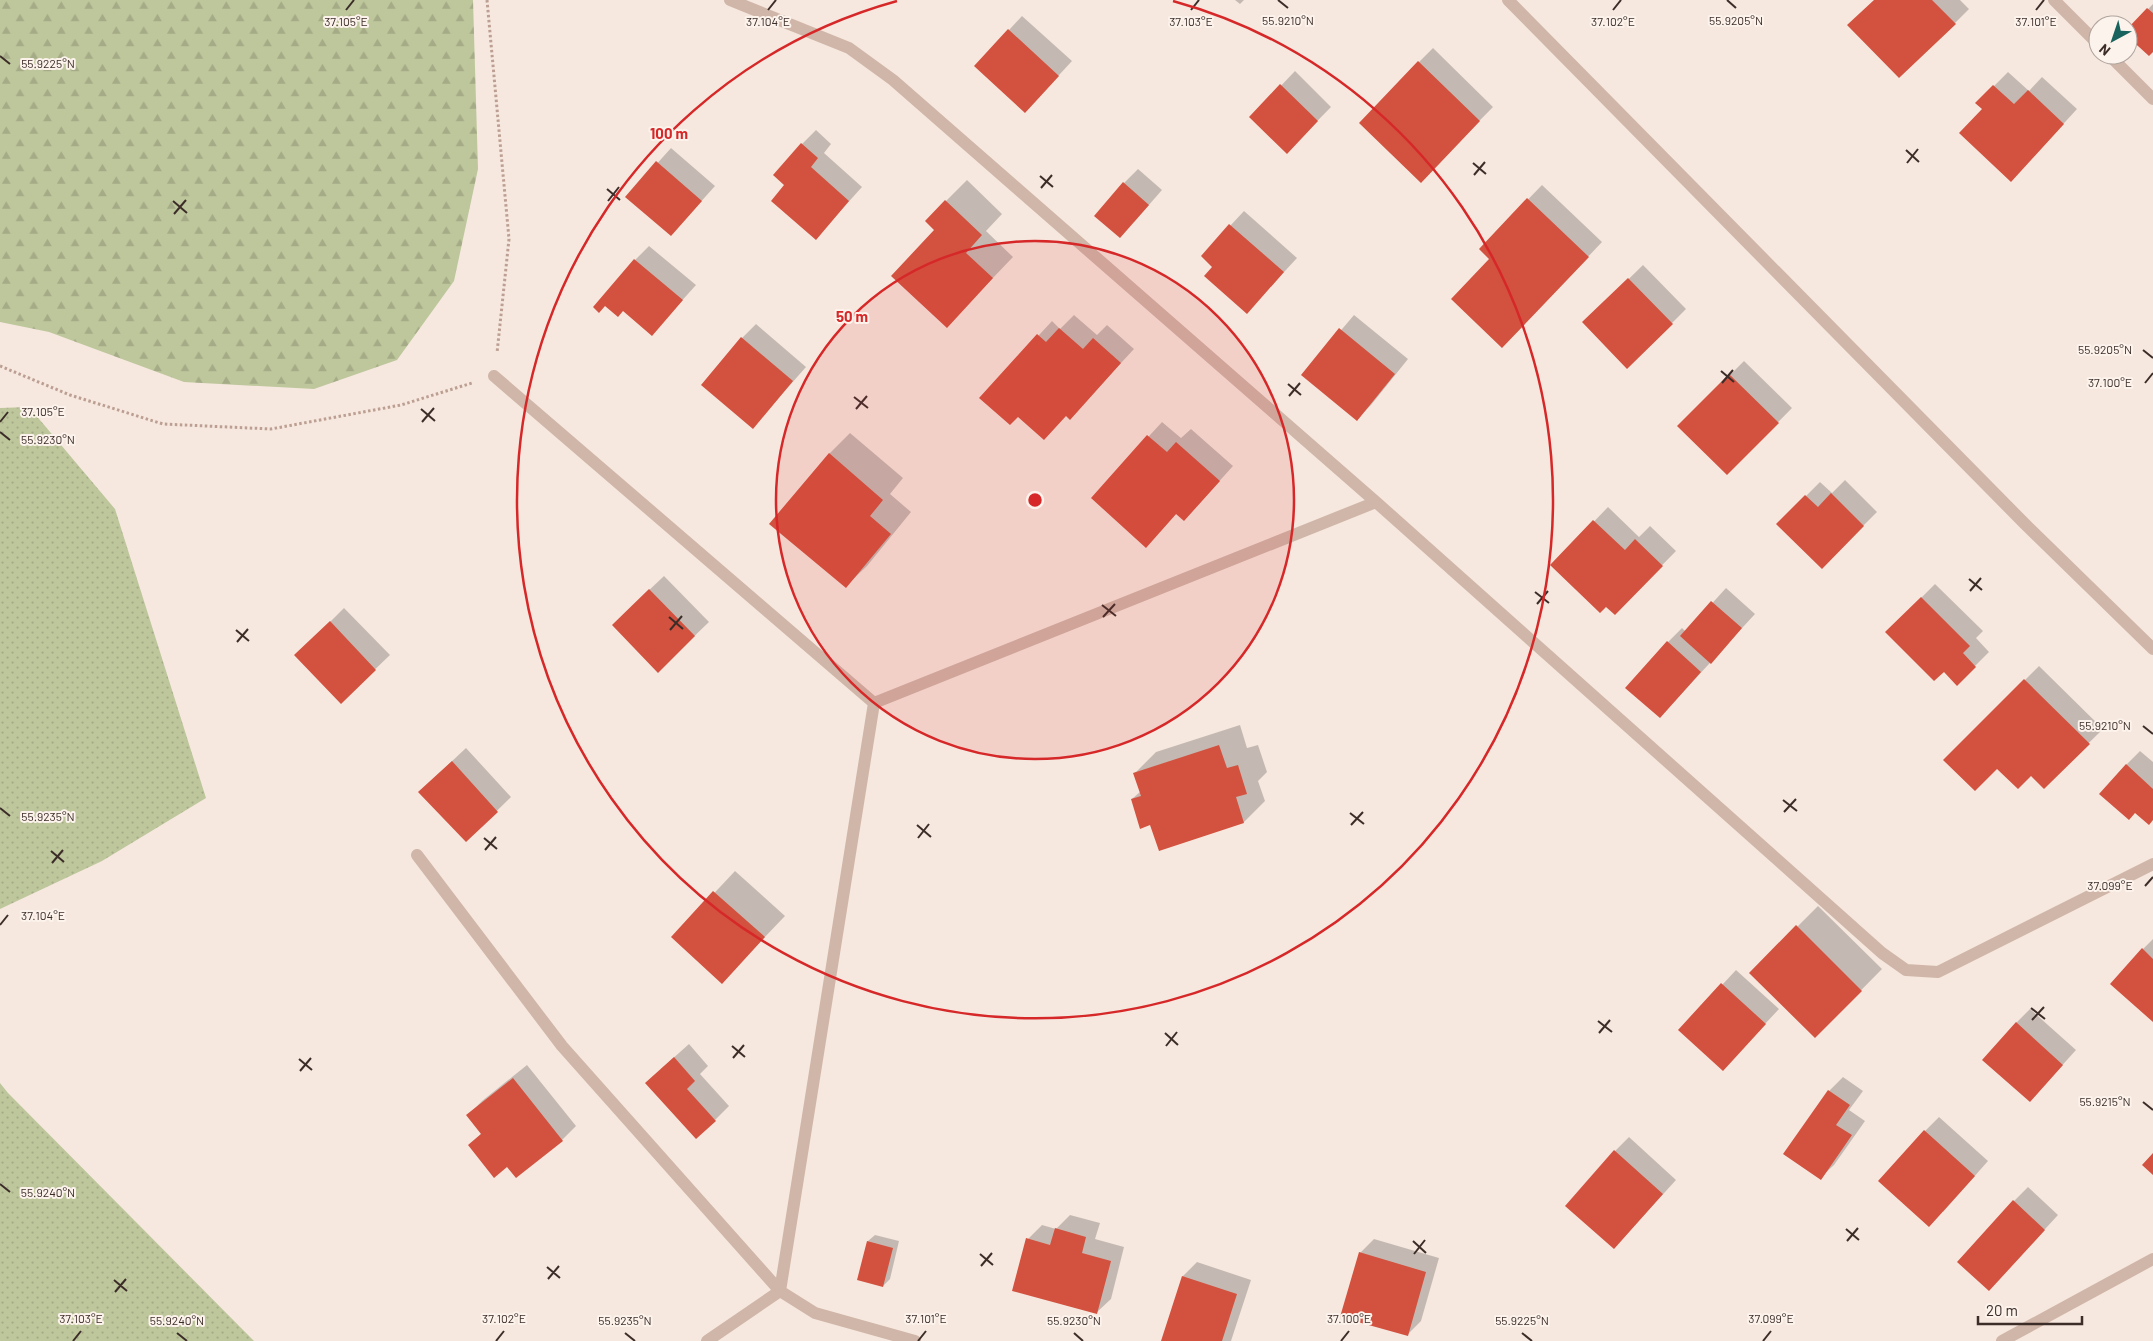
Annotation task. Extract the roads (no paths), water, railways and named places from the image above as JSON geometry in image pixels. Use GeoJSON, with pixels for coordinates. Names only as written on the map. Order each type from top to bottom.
{"type":"FeatureCollection","features":[{"type":"Feature","properties":{"kind":"street"},"geometry":{"type":"LineString","coordinates":[[730,0],[849,48],[893,80],[1376,502],[1882,953],[1906,970],[1938,972],[2153,864]]}},
{"type":"Feature","properties":{"kind":"street"},"geometry":{"type":"LineString","coordinates":[[1508,0],[2024,523],[2153,649]]}},
{"type":"Feature","properties":{"kind":"street"},"geometry":{"type":"LineString","coordinates":[[2054,0],[2088,34]]}},
{"type":"Feature","properties":{"kind":"street"},"geometry":{"type":"LineString","coordinates":[[2119,65],[2153,99]]}},
{"type":"Feature","properties":{"kind":"street"},"geometry":{"type":"LineString","coordinates":[[494,376],[874,703]]}},
{"type":"Feature","properties":{"kind":"street"},"geometry":{"type":"LineString","coordinates":[[874,703],[1376,502]]}},
{"type":"Feature","properties":{"kind":"street"},"geometry":{"type":"LineString","coordinates":[[707,1341],[780,1291],[874,703]]}},
{"type":"Feature","properties":{"kind":"street"},"geometry":{"type":"LineString","coordinates":[[417,855],[562,1046],[780,1291],[815,1314],[915,1341]]}},
{"type":"Feature","properties":{"kind":"street"},"geometry":{"type":"LineString","coordinates":[[2002,1341],[2153,1259]]}}]}
